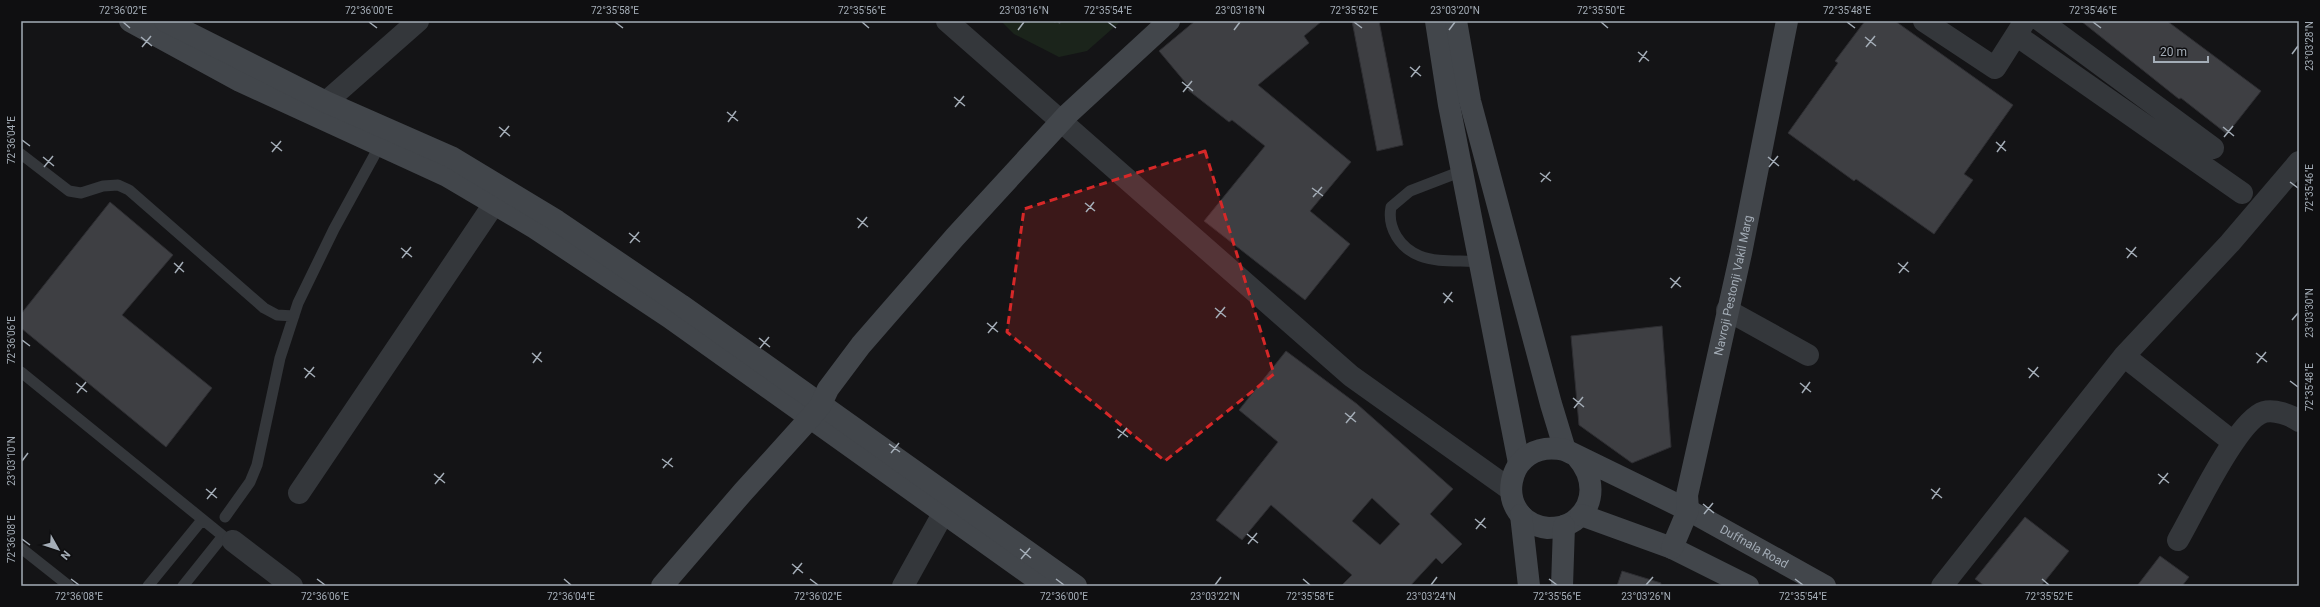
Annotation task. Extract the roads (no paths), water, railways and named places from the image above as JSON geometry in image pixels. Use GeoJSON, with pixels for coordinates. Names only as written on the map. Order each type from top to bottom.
{"type":"FeatureCollection","features":[{"type":"Feature","properties":{"kind":"main road"},"geometry":{"type":"LineString","coordinates":[[130,21],[240,81],[447,176],[535,228],[669,317],[814,405],[944,512],[1046,586]]}},
{"type":"Feature","properties":{"kind":"main road"},"geometry":{"type":"LineString","coordinates":[[165,21],[326,102],[451,157],[557,221],[681,305],[814,405],[1076,586]]}},
{"type":"Feature","properties":{"kind":"main road"},"geometry":{"type":"LineString","coordinates":[[662,586],[743,492],[814,405],[860,345],[1062,121],[1169,21]]}},
{"type":"Feature","properties":{"kind":"main road"},"geometry":{"type":"LineString","coordinates":[[1436,21],[1449,105],[1520,463]]}},
{"type":"Feature","properties":{"kind":"main road"},"geometry":{"type":"LineString","coordinates":[[1456,21],[1470,101],[1551,404],[1571,453]]}},
{"type":"Feature","properties":{"kind":"main road","name":"Navroji Pestonji Vakil Marg"},"geometry":{"type":"LineString","coordinates":[[1672,548],[1688,510],[1687,495],[1787,21]]}},
{"type":"Feature","properties":{"kind":"main road"},"geometry":{"type":"LineString","coordinates":[[646,586],[741,476],[814,405]]}},
{"type":"Feature","properties":{"kind":"main road"},"geometry":{"type":"LineString","coordinates":[[1562,586],[1572,520],[1588,504],[1591,492],[1590,479],[1586,467],[1571,453],[1553,447],[1540,449],[1529,454],[1520,463],[1511,480],[1511,490],[1514,503],[1521,515],[1530,522],[1541,527],[1572,520],[1672,548],[1748,586]]}},
{"type":"Feature","properties":{"kind":"main road","name":"Duffnala Road"},"geometry":{"type":"LineString","coordinates":[[1571,453],[1688,510],[1825,586]]}},
{"type":"Feature","properties":{"kind":"main road"},"geometry":{"type":"LineString","coordinates":[[1521,515],[1529,586]]}},
{"type":"Feature","properties":{"kind":"street"},"geometry":{"type":"LineString","coordinates":[[326,102],[418,21]]}},
{"type":"Feature","properties":{"kind":"street"},"geometry":{"type":"LineString","coordinates":[[946,21],[1062,121],[1350,376],[1511,490]]}},
{"type":"Feature","properties":{"kind":"street"},"geometry":{"type":"LineString","coordinates":[[1924,21],[1995,68],[2021,28],[2242,193]]}},
{"type":"Feature","properties":{"kind":"street"},"geometry":{"type":"LineString","coordinates":[[2041,21],[2213,148]]}},
{"type":"Feature","properties":{"kind":"street"},"geometry":{"type":"LineString","coordinates":[[1942,586],[2124,356],[2230,243],[2299,162]]}},
{"type":"Feature","properties":{"kind":"street"},"geometry":{"type":"LineString","coordinates":[[299,493],[494,204]]}},
{"type":"Feature","properties":{"kind":"street"},"geometry":{"type":"LineString","coordinates":[[1727,310],[1808,355]]}},
{"type":"Feature","properties":{"kind":"street"},"geometry":{"type":"LineString","coordinates":[[2124,356],[2233,442]]}},
{"type":"Feature","properties":{"kind":"street"},"geometry":{"type":"LineString","coordinates":[[2178,540],[2233,442],[2251,419],[2265,412],[2293,416],[2299,420]]}},
{"type":"Feature","properties":{"kind":"street"},"geometry":{"type":"LineString","coordinates":[[903,586],[944,512]]}},
{"type":"Feature","properties":{"kind":"street"},"geometry":{"type":"LineString","coordinates":[[228,539],[292,586]]}},
{"type":"Feature","properties":{"kind":"lane"},"geometry":{"type":"LineString","coordinates":[[225,517],[250,482],[257,465],[280,358],[298,303],[334,229],[380,145]]}},
{"type":"Feature","properties":{"kind":"lane"},"geometry":{"type":"LineString","coordinates":[[21,154],[69,191],[81,194],[102,186],[118,185],[129,190],[264,308],[277,315],[294,316]]}},
{"type":"Feature","properties":{"kind":"lane"},"geometry":{"type":"LineString","coordinates":[[1462,171],[1410,191],[1391,207],[1389,216],[1392,230],[1399,241],[1420,256],[1481,262]]}},
{"type":"Feature","properties":{"kind":"lane"},"geometry":{"type":"LineString","coordinates":[[21,372],[202,520],[228,539],[183,586]]}},
{"type":"Feature","properties":{"kind":"lane"},"geometry":{"type":"LineString","coordinates":[[148,586],[202,520]]}},
{"type":"Feature","properties":{"kind":"lane"},"geometry":{"type":"LineString","coordinates":[[21,548],[69,586]]}}]}
